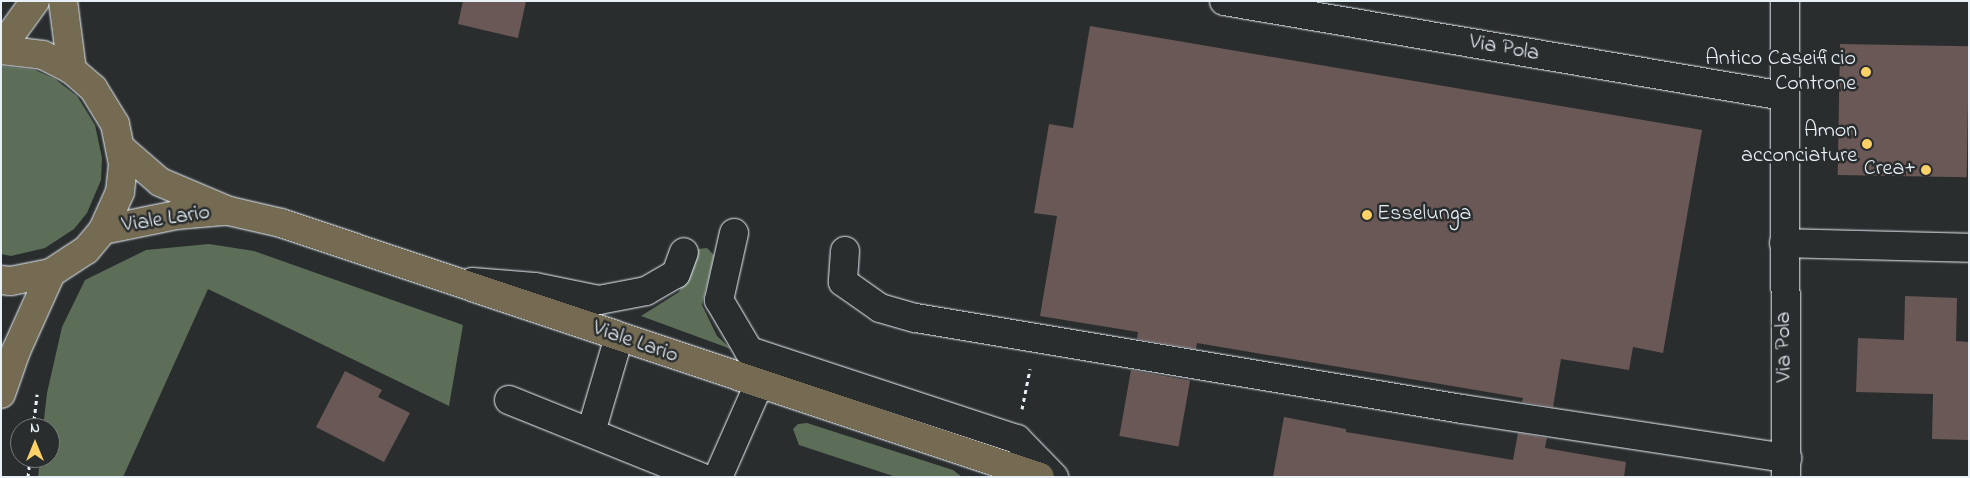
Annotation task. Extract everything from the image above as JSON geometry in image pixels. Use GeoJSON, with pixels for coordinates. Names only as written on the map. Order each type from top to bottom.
{"type":"FeatureCollection","features":[{"type":"Feature","properties":{"kind":"main road"},"geometry":{"type":"LineString","coordinates":[[1,280],[11,281],[52,273],[86,250],[104,230],[120,192],[122,149],[115,124],[97,95],[72,70],[43,55],[1,49],[36,1]]}},
{"type":"Feature","properties":{"kind":"main road"},"geometry":{"type":"LineString","coordinates":[[63,1],[72,70]]}},
{"type":"Feature","properties":{"kind":"main road","name":"Viale Lario"},"geometry":{"type":"LineString","coordinates":[[122,149],[160,182],[229,211],[281,223],[1040,477]]}},
{"type":"Feature","properties":{"kind":"main road","name":"Viale Lario"},"geometry":{"type":"LineString","coordinates":[[104,230],[176,215],[229,211]]}},
{"type":"Feature","properties":{"kind":"main road"},"geometry":{"type":"LineString","coordinates":[[1,394],[16,350],[52,273]]}},
{"type":"Feature","properties":{"kind":"street","name":"Via Pola"},"geometry":{"type":"LineString","coordinates":[[1224,1],[1784,96]]}},
{"type":"Feature","properties":{"kind":"street","name":"Via Pola"},"geometry":{"type":"LineString","coordinates":[[1785,1],[1784,243],[1786,467]]}},
{"type":"Feature","properties":{"kind":"street"},"geometry":{"type":"LineString","coordinates":[[734,234],[719,300],[749,351],[1017,439],[1054,477]]}},
{"type":"Feature","properties":{"kind":"street"},"geometry":{"type":"LineString","coordinates":[[1784,243],[1969,248]]}},
{"type":"Feature","properties":{"kind":"street"},"geometry":{"type":"LineString","coordinates":[[845,251],[843,282],[880,308],[916,318],[1035,338],[1463,398],[1786,467]]}},
{"type":"Feature","properties":{"kind":"street"},"geometry":{"type":"LineString","coordinates":[[449,280],[535,287],[599,300],[646,291],[676,274],[684,252]]}},
{"type":"Feature","properties":{"kind":"street"},"geometry":{"type":"LineString","coordinates":[[591,432],[619,337]]}},
{"type":"Feature","properties":{"kind":"street"},"geometry":{"type":"LineString","coordinates":[[718,477],[759,384]]}},
{"type":"Feature","properties":{"kind":"street"},"geometry":{"type":"LineString","coordinates":[[509,400],[701,477]]}},
{"type":"Feature","properties":{"kind":"path"},"geometry":{"type":"LineString","coordinates":[[1017,439],[1035,338]]}},
{"type":"Feature","properties":{"kind":"path"},"geometry":{"type":"LineString","coordinates":[[34,418],[37,389]]}},
{"type":"Feature","properties":{"kind":"green space"},"geometry":{"type":"Polygon","coordinates":[[[1,66],[35,70],[55,79],[77,96],[95,125],[102,158],[101,180],[87,213],[74,229],[45,248],[11,256],[1,254],[1,66]]]}},
{"type":"Feature","properties":{"kind":"green space"},"geometry":{"type":"Polygon","coordinates":[[[209,244],[254,251],[463,325],[449,406],[208,289],[123,477],[38,477],[39,468],[60,468],[60,418],[44,418],[47,393],[62,327],[85,280],[146,250],[209,244]]]}},
{"type":"Feature","properties":{"kind":"green space"},"geometry":{"type":"Polygon","coordinates":[[[707,248],[714,255],[702,305],[717,336],[731,349],[641,316],[679,292],[698,249],[707,248]]]}},
{"type":"Feature","properties":{"kind":"green space"},"geometry":{"type":"Polygon","coordinates":[[[807,423],[953,470],[962,477],[896,477],[799,445],[793,429],[798,424],[807,423]]]}},
{"type":"Feature","properties":{"kind":"building"},"geometry":{"type":"Polygon","coordinates":[[[463,1],[526,1],[518,38],[458,24],[463,1]]]}},
{"type":"Feature","properties":{"kind":"building","name":"Esselunga"},"geometry":{"type":"Polygon","coordinates":[[[1090,26],[1702,130],[1663,353],[1633,347],[1629,370],[1561,359],[1553,407],[1522,402],[1523,398],[1197,343],[1196,349],[1137,339],[1138,332],[1040,316],[1057,216],[1034,213],[1049,124],[1073,128],[1090,26]]]}},
{"type":"Feature","properties":{"kind":"building"},"geometry":{"type":"Polygon","coordinates":[[[1840,44],[1969,46],[1967,177],[1838,175],[1840,44]]]}},
{"type":"Feature","properties":{"kind":"building"},"geometry":{"type":"Polygon","coordinates":[[[1905,296],[1957,298],[1956,341],[1969,342],[1969,440],[1932,439],[1933,394],[1856,392],[1858,338],[1904,340],[1905,296]]]}},
{"type":"Feature","properties":{"kind":"building"},"geometry":{"type":"Polygon","coordinates":[[[1131,370],[1190,380],[1178,446],[1119,436],[1131,370]]]}},
{"type":"Feature","properties":{"kind":"building"},"geometry":{"type":"Polygon","coordinates":[[[345,371],[382,390],[378,397],[410,413],[384,462],[316,427],[345,371]]]}},
{"type":"Feature","properties":{"kind":"building"},"geometry":{"type":"Polygon","coordinates":[[[1284,417],[1346,429],[1346,432],[1513,460],[1518,433],[1547,438],[1545,448],[1626,462],[1624,477],[1273,477],[1284,417]]]}},
{"type":"Feature","properties":{"kind":"place","name":"Antico Caseificio Controne"},"geometry":{"type":"Point","coordinates":[1866,72]}},
{"type":"Feature","properties":{"kind":"place","name":"Amon acconciature"},"geometry":{"type":"Point","coordinates":[1867,144]}},
{"type":"Feature","properties":{"kind":"place","name":"Crea+"},"geometry":{"type":"Point","coordinates":[1926,170]}},
{"type":"Feature","properties":{"kind":"place","name":"Esselunga"},"geometry":{"type":"Point","coordinates":[1367,215]}}]}
